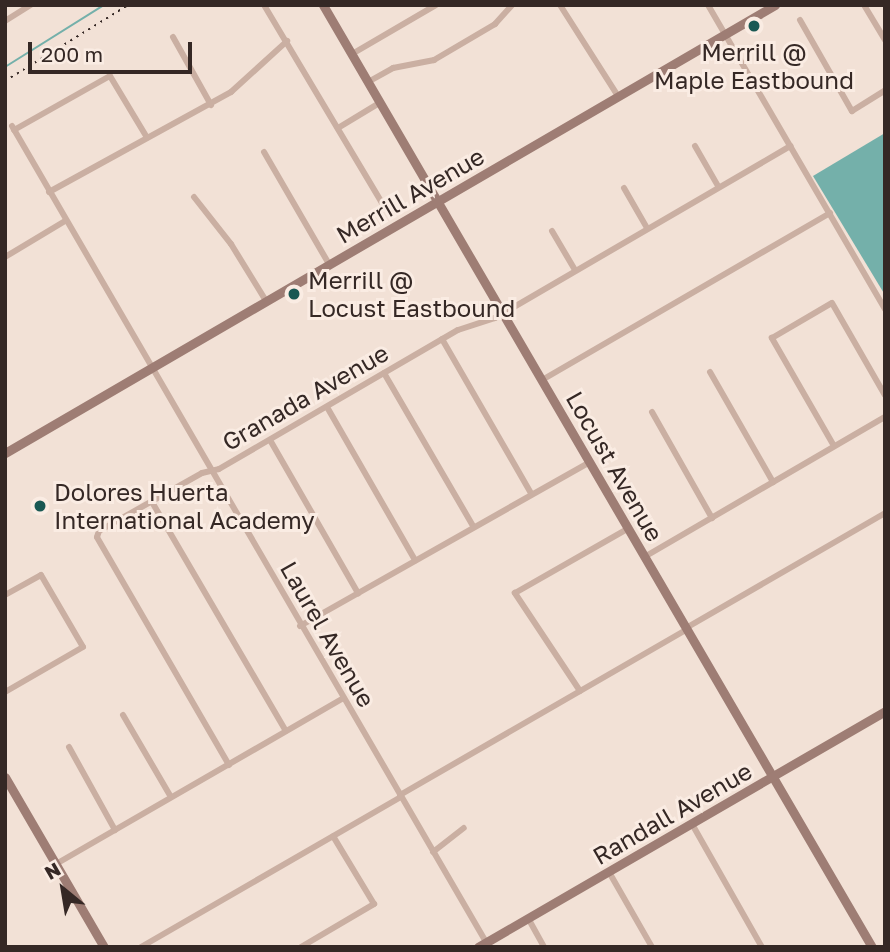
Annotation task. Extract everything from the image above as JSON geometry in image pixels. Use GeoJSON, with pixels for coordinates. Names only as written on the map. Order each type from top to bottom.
{"type":"FeatureCollection","features":[{"type":"Feature","properties":{"kind":"street"},"geometry":{"type":"LineString","coordinates":[[5,21],[31,5]]}},
{"type":"Feature","properties":{"kind":"street","name":"Locust Avenue"},"geometry":{"type":"LineString","coordinates":[[323,5],[872,947]]}},
{"type":"Feature","properties":{"kind":"street"},"geometry":{"type":"LineString","coordinates":[[352,54],[436,5]]}},
{"type":"Feature","properties":{"kind":"street"},"geometry":{"type":"LineString","coordinates":[[368,82],[393,68],[434,60],[495,24],[512,5]]}},
{"type":"Feature","properties":{"kind":"street"},"geometry":{"type":"LineString","coordinates":[[560,5],[618,96]]}},
{"type":"Feature","properties":{"kind":"street"},"geometry":{"type":"LineString","coordinates":[[708,5],[885,309]]}},
{"type":"Feature","properties":{"kind":"street","name":"Merrill Avenue"},"geometry":{"type":"LineString","coordinates":[[5,453],[775,5]]}},
{"type":"Feature","properties":{"kind":"street"},"geometry":{"type":"LineString","coordinates":[[864,5],[885,40]]}},
{"type":"Feature","properties":{"kind":"street"},"geometry":{"type":"LineString","coordinates":[[266,6],[383,205]]}},
{"type":"Feature","properties":{"kind":"street"},"geometry":{"type":"LineString","coordinates":[[800,20],[852,111],[885,90]]}},
{"type":"Feature","properties":{"kind":"street"},"geometry":{"type":"LineString","coordinates":[[173,37],[211,105]]}},
{"type":"Feature","properties":{"kind":"street"},"geometry":{"type":"LineString","coordinates":[[49,192],[146,136],[211,105],[245,82],[267,54],[287,41]]}},
{"type":"Feature","properties":{"kind":"street","name":"Laurel Avenue"},"geometry":{"type":"LineString","coordinates":[[146,136],[110,76],[13,128],[433,852],[482,944]]}},
{"type":"Feature","properties":{"kind":"street"},"geometry":{"type":"LineString","coordinates":[[338,128],[381,103]]}},
{"type":"Feature","properties":{"kind":"street"},"geometry":{"type":"LineString","coordinates":[[695,146],[718,186]]}},
{"type":"Feature","properties":{"kind":"street","name":"Granada Avenue"},"geometry":{"type":"LineString","coordinates":[[229,765],[97,537],[152,502],[270,440],[442,340],[502,313],[790,146]]}},
{"type":"Feature","properties":{"kind":"street"},"geometry":{"type":"LineString","coordinates":[[264,152],[329,264]]}},
{"type":"Feature","properties":{"kind":"street"},"geometry":{"type":"LineString","coordinates":[[624,188],[647,228]]}},
{"type":"Feature","properties":{"kind":"street"},"geometry":{"type":"LineString","coordinates":[[194,198],[231,244],[265,301]]}},
{"type":"Feature","properties":{"kind":"street"},"geometry":{"type":"LineString","coordinates":[[542,380],[830,213]]}},
{"type":"Feature","properties":{"kind":"street"},"geometry":{"type":"LineString","coordinates":[[5,257],[65,221]]}},
{"type":"Feature","properties":{"kind":"street"},"geometry":{"type":"LineString","coordinates":[[552,231],[575,270]]}},
{"type":"Feature","properties":{"kind":"street"},"geometry":{"type":"LineString","coordinates":[[834,446],[772,338],[832,303],[885,395]]}},
{"type":"Feature","properties":{"kind":"street"},"geometry":{"type":"LineString","coordinates":[[442,340],[531,492]]}},
{"type":"Feature","properties":{"kind":"street"},"geometry":{"type":"LineString","coordinates":[[710,372],[773,482]]}},
{"type":"Feature","properties":{"kind":"street"},"geometry":{"type":"LineString","coordinates":[[384,373],[473,526]]}},
{"type":"Feature","properties":{"kind":"street"},"geometry":{"type":"LineString","coordinates":[[327,407],[415,560]]}},
{"type":"Feature","properties":{"kind":"street"},"geometry":{"type":"LineString","coordinates":[[652,412],[712,519]]}},
{"type":"Feature","properties":{"kind":"street"},"geometry":{"type":"LineString","coordinates":[[646,556],[885,417]]}},
{"type":"Feature","properties":{"kind":"street"},"geometry":{"type":"LineString","coordinates":[[270,440],[358,593]]}},
{"type":"Feature","properties":{"kind":"street"},"geometry":{"type":"LineString","coordinates":[[300,626],[531,492],[590,462]]}},
{"type":"Feature","properties":{"kind":"street"},"geometry":{"type":"LineString","coordinates":[[152,502],[286,731]]}},
{"type":"Feature","properties":{"kind":"street"},"geometry":{"type":"LineString","coordinates":[[141,947],[885,513]]}},
{"type":"Feature","properties":{"kind":"street"},"geometry":{"type":"LineString","coordinates":[[580,691],[515,593],[629,528]]}},
{"type":"Feature","properties":{"kind":"street"},"geometry":{"type":"LineString","coordinates":[[5,595],[41,575],[83,647],[5,692]]}},
{"type":"Feature","properties":{"kind":"street"},"geometry":{"type":"LineString","coordinates":[[56,864],[342,699]]}},
{"type":"Feature","properties":{"kind":"street","name":"Randall Avenue"},"geometry":{"type":"LineString","coordinates":[[482,944],[885,711]]}},
{"type":"Feature","properties":{"kind":"street"},"geometry":{"type":"LineString","coordinates":[[123,715],[171,797]]}},
{"type":"Feature","properties":{"kind":"street"},"geometry":{"type":"LineString","coordinates":[[69,747],[116,830]]}},
{"type":"Feature","properties":{"kind":"street"},"geometry":{"type":"LineString","coordinates":[[5,777],[8,788],[104,947]]}},
{"type":"Feature","properties":{"kind":"street"},"geometry":{"type":"LineString","coordinates":[[692,824],[762,947]]}},
{"type":"Feature","properties":{"kind":"street"},"geometry":{"type":"LineString","coordinates":[[433,852],[464,828]]}},
{"type":"Feature","properties":{"kind":"street"},"geometry":{"type":"LineString","coordinates":[[301,947],[374,904],[333,836]]}},
{"type":"Feature","properties":{"kind":"street"},"geometry":{"type":"LineString","coordinates":[[609,872],[652,947]]}},
{"type":"Feature","properties":{"kind":"street"},"geometry":{"type":"LineString","coordinates":[[528,918],[544,947]]}},
{"type":"Feature","properties":{"kind":"water"},"geometry":{"type":"Polygon","coordinates":[[[885,133],[885,295],[813,176],[885,133]]]}},
{"type":"Feature","properties":{"kind":"waterway"},"geometry":{"type":"LineString","coordinates":[[5,67],[104,5]]}},
{"type":"Feature","properties":{"kind":"railway"},"geometry":{"type":"LineString","coordinates":[[5,81],[128,5]]}},
{"type":"Feature","properties":{"kind":"place","name":"Merrill @ Maple Eastbound"},"geometry":{"type":"Point","coordinates":[754,26]}},
{"type":"Feature","properties":{"kind":"place","name":"Merrill @ Locust Eastbound"},"geometry":{"type":"Point","coordinates":[294,294]}},
{"type":"Feature","properties":{"kind":"place","name":"Dolores Huerta International Academy"},"geometry":{"type":"Point","coordinates":[40,506]}}]}
